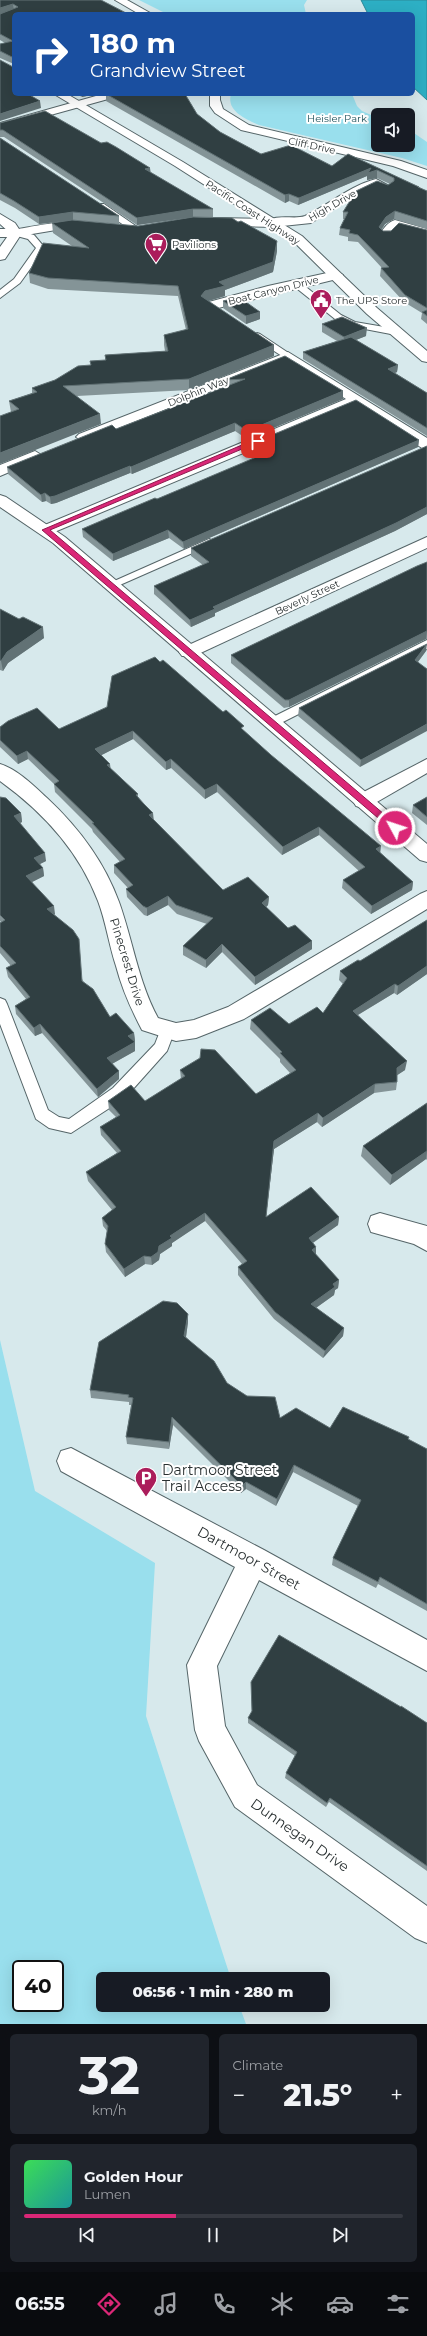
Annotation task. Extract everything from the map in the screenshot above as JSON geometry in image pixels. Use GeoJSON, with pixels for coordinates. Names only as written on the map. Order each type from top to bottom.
{"type":"FeatureCollection","features":[{"type":"Feature","properties":{"kind":"main road"},"geometry":{"type":"LineString","coordinates":[[120,0],[143,12]]}},
{"type":"Feature","properties":{"kind":"main road","name":"Pacific Coast Highway"},"geometry":{"type":"LineString","coordinates":[[62,96],[298,239],[396,332],[427,358]]}},
{"type":"Feature","properties":{"kind":"main road"},"geometry":{"type":"LineString","coordinates":[[0,126],[108,96]]}},
{"type":"Feature","properties":{"kind":"main road","name":"Cliff Drive"},"geometry":{"type":"LineString","coordinates":[[215,96],[215,102],[219,110],[233,122],[245,128],[397,163],[427,174]]}},
{"type":"Feature","properties":{"kind":"main road","name":"High Drive"},"geometry":{"type":"LineString","coordinates":[[201,222],[273,223],[307,220],[336,201],[376,183],[387,187]]}},
{"type":"Feature","properties":{"kind":"main road"},"geometry":{"type":"LineString","coordinates":[[0,218],[11,226],[16,233]]}},
{"type":"Feature","properties":{"kind":"main road"},"geometry":{"type":"LineString","coordinates":[[386,234],[395,224],[427,232]]}},
{"type":"Feature","properties":{"kind":"main road"},"geometry":{"type":"LineString","coordinates":[[0,233],[16,233],[56,226],[93,227]]}},
{"type":"Feature","properties":{"kind":"main road"},"geometry":{"type":"LineString","coordinates":[[115,230],[139,231],[151,229]]}},
{"type":"Feature","properties":{"kind":"main road"},"geometry":{"type":"LineString","coordinates":[[0,256],[16,233]]}},
{"type":"Feature","properties":{"kind":"main road","name":"Boat Canyon Drive"},"geometry":{"type":"LineString","coordinates":[[210,306],[268,290],[336,275]]}},
{"type":"Feature","properties":{"kind":"main road"},"geometry":{"type":"LineString","coordinates":[[288,356],[357,400],[425,448]]}},
{"type":"Feature","properties":{"kind":"main road","name":"Dolphin Way"},"geometry":{"type":"LineString","coordinates":[[74,441],[288,356]]}},
{"type":"Feature","properties":{"kind":"main road"},"geometry":{"type":"LineString","coordinates":[[46,530],[357,400]]}},
{"type":"Feature","properties":{"kind":"main road"},"geometry":{"type":"LineString","coordinates":[[0,471],[52,450]]}},
{"type":"Feature","properties":{"kind":"main road"},"geometry":{"type":"LineString","coordinates":[[0,500],[46,530],[109,586],[427,855]]}},
{"type":"Feature","properties":{"kind":"main road","name":"Beverly Street"},"geometry":{"type":"LineString","coordinates":[[188,652],[427,542]]}},
{"type":"Feature","properties":{"kind":"main road"},"geometry":{"type":"LineString","coordinates":[[363,801],[427,765]]}},
{"type":"Feature","properties":{"kind":"main road","name":"Pinecrest Drive"},"geometry":{"type":"LineString","coordinates":[[0,771],[42,807],[77,843],[89,859],[108,902],[137,1000],[150,1024],[167,1030],[176,1032],[196,1029],[236,1013],[427,899]]}},
{"type":"Feature","properties":{"kind":"main road"},"geometry":{"type":"LineString","coordinates":[[380,1224],[422,1234],[427,1240]]}},
{"type":"Feature","properties":{"kind":"main road","name":"Dartmoor Street"},"geometry":{"type":"LineString","coordinates":[[71,1461],[427,1656]]}},
{"type":"Feature","properties":{"kind":"main road","name":"Dunnegan Drive"},"geometry":{"type":"LineString","coordinates":[[254,1560],[202,1665],[210,1730],[246,1796],[427,1926]]}},
{"type":"Feature","properties":{"kind":"lane"},"geometry":{"type":"LineString","coordinates":[[92,201],[139,231]]}},
{"type":"Feature","properties":{"kind":"lane"},"geometry":{"type":"LineString","coordinates":[[0,295],[17,281],[32,257],[41,248],[31,237],[16,233]]}},
{"type":"Feature","properties":{"kind":"lane"},"geometry":{"type":"LineString","coordinates":[[298,284],[338,317],[352,324],[396,332]]}},
{"type":"Feature","properties":{"kind":"lane"},"geometry":{"type":"LineString","coordinates":[[210,306],[223,314]]}},
{"type":"Feature","properties":{"kind":"lane"},"geometry":{"type":"LineString","coordinates":[[249,331],[288,356]]}},
{"type":"Feature","properties":{"kind":"lane"},"geometry":{"type":"LineString","coordinates":[[109,586],[218,539]]}},
{"type":"Feature","properties":{"kind":"lane"},"geometry":{"type":"LineString","coordinates":[[271,723],[427,644]]}},
{"type":"Feature","properties":{"kind":"lane"},"geometry":{"type":"LineString","coordinates":[[0,1004],[42,1114],[55,1123],[71,1126],[119,1093],[162,1047],[167,1030]]}},
{"type":"Feature","properties":{"kind":"green space"},"geometry":{"type":"Polygon","coordinates":[[[139,0],[307,0],[304,5],[306,12],[163,12],[139,0]]]}},
{"type":"Feature","properties":{"kind":"green space","name":"Heisler Park"},"geometry":{"type":"Polygon","coordinates":[[[231,96],[353,96],[357,106],[362,111],[371,115],[371,151],[259,125],[238,114],[231,105],[231,96]]]}},
{"type":"Feature","properties":{"kind":"green space","name":"Heisler Park"},"geometry":{"type":"Polygon","coordinates":[[[415,134],[427,142],[427,166],[376,152],[415,152],[415,134]]]}},
{"type":"Feature","properties":{"kind":"green space"},"geometry":{"type":"Polygon","coordinates":[[[0,1340],[35,1491],[155,1563],[146,1716],[229,1972],[96,1972],[96,2012],[242,2012],[246,2024],[0,2024],[0,1340]]]}},
{"type":"Feature","properties":{"kind":"shaded area"},"geometry":{"type":"Polygon","coordinates":[[[361,0],[427,0],[427,100],[415,89],[415,12],[367,12],[361,0]]]}},
{"type":"Feature","properties":{"kind":"building"},"geometry":{"type":"Polygon","coordinates":[[[0,0],[101,0],[124,12],[12,12],[12,40],[0,34],[0,14],[18,7],[13,4],[0,8],[0,0]]]}},
{"type":"Feature","properties":{"kind":"building"},"geometry":{"type":"Polygon","coordinates":[[[12,41],[12,57],[0,51],[0,44],[12,41]]]}},
{"type":"Feature","properties":{"kind":"building"},"geometry":{"type":"Polygon","coordinates":[[[0,60],[12,66],[12,96],[31,96],[40,101],[0,114],[0,60]]]}},
{"type":"Feature","properties":{"kind":"building"},"geometry":{"type":"Polygon","coordinates":[[[110,96],[186,96],[197,114],[220,132],[261,154],[291,145],[332,166],[348,154],[427,191],[427,221],[395,211],[386,217],[379,227],[383,231],[391,231],[399,223],[427,230],[427,308],[405,295],[381,268],[389,267],[358,235],[349,233],[350,230],[340,228],[348,212],[343,212],[356,191],[377,181],[388,185],[394,181],[394,178],[377,170],[368,173],[371,168],[299,198],[289,194],[285,195],[110,96]]]}},
{"type":"Feature","properties":{"kind":"building"},"geometry":{"type":"Polygon","coordinates":[[[45,111],[101,143],[107,142],[116,147],[150,168],[145,169],[213,209],[193,209],[137,218],[3,130],[0,130],[0,123],[45,111]]]}},
{"type":"Feature","properties":{"kind":"building"},"geometry":{"type":"Polygon","coordinates":[[[0,138],[119,216],[73,212],[39,217],[0,193],[0,138]]]}},
{"type":"Feature","properties":{"kind":"building"},"geometry":{"type":"Polygon","coordinates":[[[193,217],[232,218],[238,222],[241,221],[277,241],[273,262],[219,282],[225,286],[205,291],[201,296],[274,345],[189,379],[63,386],[100,414],[0,453],[0,416],[19,409],[9,401],[37,392],[32,388],[55,380],[78,366],[91,365],[90,361],[106,360],[105,355],[168,351],[164,335],[188,329],[178,286],[48,278],[29,273],[43,243],[89,248],[52,223],[72,220],[138,226],[193,217]]]}},
{"type":"Feature","properties":{"kind":"building"},"geometry":{"type":"Polygon","coordinates":[[[239,297],[260,312],[246,316],[223,301],[239,297]]]}},
{"type":"Feature","properties":{"kind":"building"},"geometry":{"type":"Polygon","coordinates":[[[427,310],[427,316],[422,312],[427,310]]]}},
{"type":"Feature","properties":{"kind":"building"},"geometry":{"type":"Polygon","coordinates":[[[342,317],[367,328],[344,337],[322,324],[342,317]]]}},
{"type":"Feature","properties":{"kind":"building"},"geometry":{"type":"Polygon","coordinates":[[[351,337],[398,365],[388,369],[427,393],[427,428],[303,352],[351,337]]]}},
{"type":"Feature","properties":{"kind":"building"},"geometry":{"type":"Polygon","coordinates":[[[285,356],[343,391],[247,431],[235,423],[131,467],[130,466],[55,496],[50,497],[45,493],[41,495],[7,467],[112,425],[116,429],[245,379],[225,380],[285,356]]]}},
{"type":"Feature","properties":{"kind":"building"},"geometry":{"type":"Polygon","coordinates":[[[356,400],[419,440],[183,542],[168,530],[113,554],[82,529],[273,450],[260,440],[356,400]]]}},
{"type":"Feature","properties":{"kind":"building"},"geometry":{"type":"Polygon","coordinates":[[[427,446],[427,507],[396,523],[213,607],[215,609],[190,620],[154,586],[209,562],[191,548],[427,446]]]}},
{"type":"Feature","properties":{"kind":"building"},"geometry":{"type":"Polygon","coordinates":[[[427,562],[427,631],[289,700],[285,700],[231,655],[417,566],[427,562]]]}},
{"type":"Feature","properties":{"kind":"building"},"geometry":{"type":"Polygon","coordinates":[[[0,609],[19,619],[23,617],[43,627],[7,652],[1,661],[0,660],[0,609]]]}},
{"type":"Feature","properties":{"kind":"building"},"geometry":{"type":"Polygon","coordinates":[[[427,644],[415,660],[427,669],[427,724],[361,760],[299,708],[427,644]]]}},
{"type":"Feature","properties":{"kind":"building"},"geometry":{"type":"Polygon","coordinates":[[[155,657],[160,662],[163,660],[223,712],[226,710],[244,726],[241,728],[271,755],[381,846],[376,849],[413,882],[372,906],[343,880],[365,867],[319,827],[283,847],[217,784],[205,790],[171,759],[166,762],[133,731],[95,749],[110,764],[107,765],[138,794],[136,795],[153,813],[149,815],[223,890],[248,877],[269,897],[262,903],[288,928],[295,925],[312,941],[255,977],[222,944],[206,960],[183,946],[213,918],[176,905],[168,896],[147,908],[143,906],[126,889],[133,885],[114,865],[125,859],[92,823],[94,823],[54,784],[59,781],[27,751],[17,756],[0,740],[0,727],[8,721],[37,708],[59,729],[107,707],[112,676],[155,657]]]}},
{"type":"Feature","properties":{"kind":"building"},"geometry":{"type":"Polygon","coordinates":[[[0,797],[6,798],[21,813],[14,816],[45,853],[34,858],[43,868],[26,876],[54,906],[47,909],[73,930],[79,939],[82,981],[93,989],[110,1017],[116,1013],[134,1033],[128,1036],[135,1042],[107,1058],[119,1071],[97,1089],[40,1024],[34,1028],[15,1006],[30,997],[6,968],[16,963],[0,946],[0,923],[5,920],[0,915],[0,797]]]}},
{"type":"Feature","properties":{"kind":"building"},"geometry":{"type":"Polygon","coordinates":[[[427,797],[427,817],[413,805],[427,797]]]}},
{"type":"Feature","properties":{"kind":"building"},"geometry":{"type":"Polygon","coordinates":[[[427,920],[427,966],[398,986],[395,984],[353,1011],[407,1061],[397,1068],[397,1082],[375,1084],[323,1118],[318,1113],[274,1141],[266,1217],[311,1187],[339,1217],[309,1238],[316,1247],[312,1250],[339,1280],[333,1284],[335,1287],[311,1304],[344,1328],[325,1351],[275,1312],[238,1267],[247,1261],[205,1213],[170,1236],[172,1238],[159,1246],[158,1252],[151,1257],[144,1256],[124,1269],[105,1244],[108,1226],[102,1218],[116,1207],[86,1172],[121,1151],[100,1127],[120,1115],[108,1101],[131,1085],[145,1101],[185,1076],[180,1070],[200,1058],[201,1049],[215,1050],[256,1094],[296,1070],[280,1053],[282,1052],[251,1020],[270,1008],[289,1024],[317,1007],[323,1013],[347,978],[340,971],[358,960],[360,961],[427,920]]]}},
{"type":"Feature","properties":{"kind":"building"},"geometry":{"type":"Polygon","coordinates":[[[427,1103],[427,1151],[392,1175],[363,1146],[427,1103]]]}},
{"type":"Feature","properties":{"kind":"building"},"geometry":{"type":"Polygon","coordinates":[[[163,1301],[177,1303],[188,1314],[184,1336],[214,1361],[227,1383],[247,1396],[275,1397],[280,1418],[296,1408],[330,1428],[343,1407],[409,1437],[408,1439],[427,1449],[427,1604],[380,1577],[378,1582],[333,1558],[361,1500],[294,1465],[277,1499],[246,1482],[242,1486],[172,1417],[169,1442],[126,1437],[133,1398],[128,1397],[129,1395],[90,1390],[99,1342],[163,1301]]]}},
{"type":"Feature","properties":{"kind":"building"},"geometry":{"type":"Polygon","coordinates":[[[279,1635],[401,1706],[427,1723],[427,1866],[330,1798],[327,1803],[286,1773],[297,1752],[248,1718],[252,1711],[251,1682],[279,1635]]]}},
{"type":"Feature","properties":{"kind":"place","name":"Pavilions"},"geometry":{"type":"Point","coordinates":[156,264]}},
{"type":"Feature","properties":{"kind":"place","name":"The UPS Store"},"geometry":{"type":"Point","coordinates":[321,320]}},
{"type":"Feature","properties":{"kind":"place","name":"Dartmoor Street Trail Access"},"geometry":{"type":"Point","coordinates":[146,1498]}},
{"type":"Feature","properties":{"kind":"route"},"geometry":{"type":"LineString","coordinates":[[258,441],[59,522],[46,530],[109,586],[395,828]]}}]}
